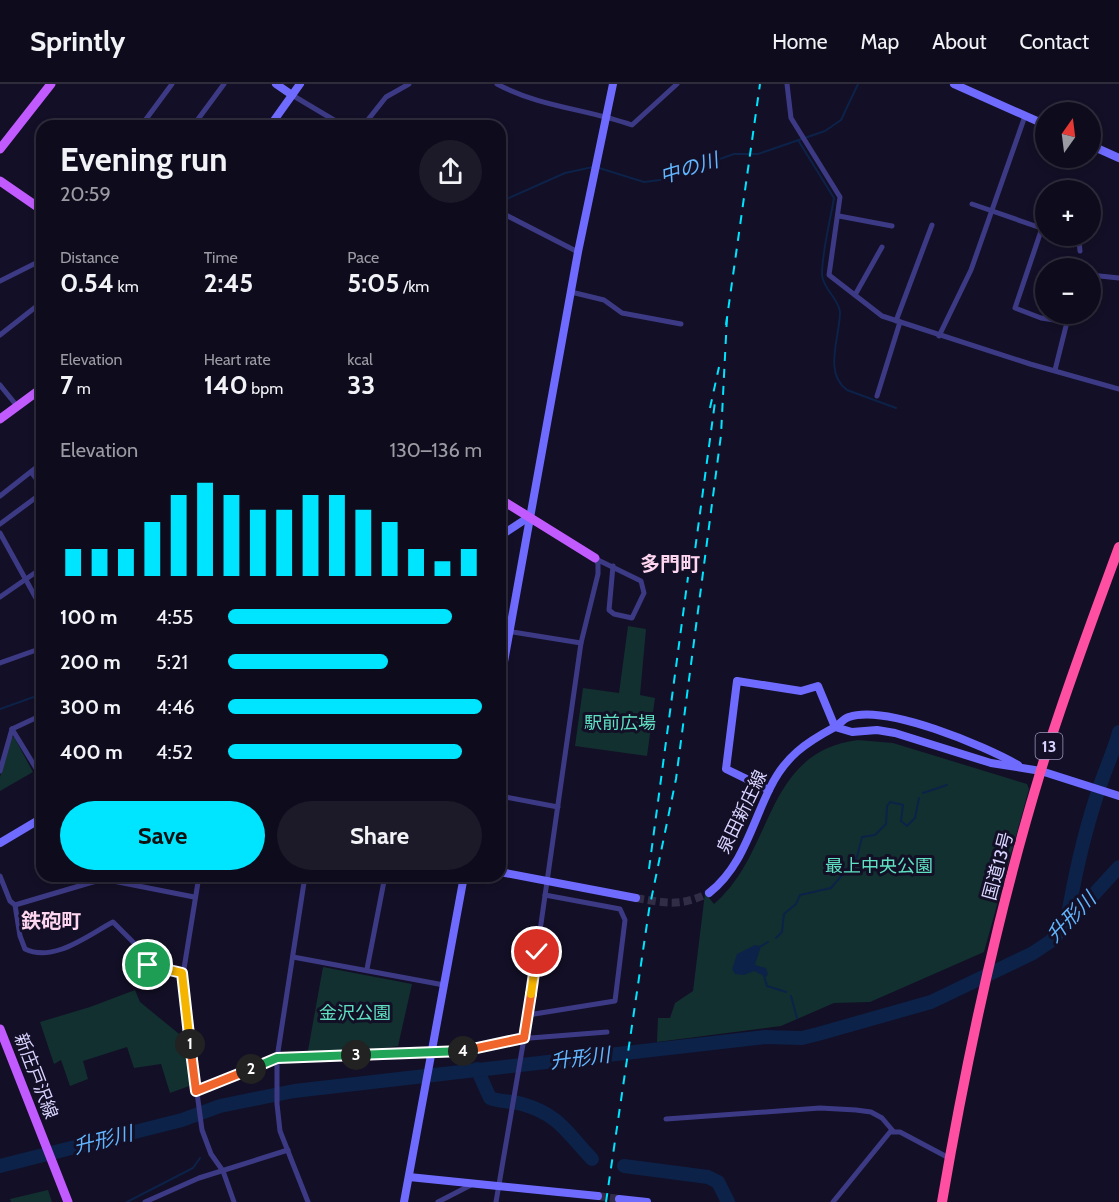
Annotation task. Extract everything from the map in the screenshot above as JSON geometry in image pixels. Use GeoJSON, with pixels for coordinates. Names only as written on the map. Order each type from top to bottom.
{"type":"FeatureCollection","features":[{"type":"Feature","properties":{"kind":"highway","name":"国道13号"},"geometry":{"type":"LineString","coordinates":[[942,1202],[981,1000],[1041,771],[1070,682],[1119,547]]}},
{"type":"Feature","properties":{"kind":"main road"},"geometry":{"type":"LineString","coordinates":[[0,149],[51,84]]}},
{"type":"Feature","properties":{"kind":"main road"},"geometry":{"type":"LineString","coordinates":[[0,181],[36,206]]}},
{"type":"Feature","properties":{"kind":"main road"},"geometry":{"type":"LineString","coordinates":[[0,419],[36,392]]}},
{"type":"Feature","properties":{"kind":"main road"},"geometry":{"type":"LineString","coordinates":[[506,503],[595,558]]}},
{"type":"Feature","properties":{"kind":"main road","name":"新庄戸沢線"},"geometry":{"type":"LineString","coordinates":[[0,1029],[68,1202]]}},
{"type":"Feature","properties":{"kind":"street"},"geometry":{"type":"LineString","coordinates":[[145,120],[172,84]]}},
{"type":"Feature","properties":{"kind":"street"},"geometry":{"type":"LineString","coordinates":[[197,120],[224,84]]}},
{"type":"Feature","properties":{"kind":"street"},"geometry":{"type":"LineString","coordinates":[[276,84],[292,96],[334,120]]}},
{"type":"Feature","properties":{"kind":"street"},"geometry":{"type":"LineString","coordinates":[[274,120],[300,84]]}},
{"type":"Feature","properties":{"kind":"street"},"geometry":{"type":"LineString","coordinates":[[368,120],[386,97],[409,84]]}},
{"type":"Feature","properties":{"kind":"street"},"geometry":{"type":"LineString","coordinates":[[497,84],[518,95],[549,105],[606,115],[632,125],[677,84]]}},
{"type":"Feature","properties":{"kind":"street"},"geometry":{"type":"LineString","coordinates":[[506,621],[529,517],[578,252],[613,84]]}},
{"type":"Feature","properties":{"kind":"street"},"geometry":{"type":"LineString","coordinates":[[787,84],[791,118],[840,197],[829,275],[882,316],[939,336],[1119,389]]}},
{"type":"Feature","properties":{"kind":"street"},"geometry":{"type":"LineString","coordinates":[[954,84],[1035,120]]}},
{"type":"Feature","properties":{"kind":"street"},"geometry":{"type":"LineString","coordinates":[[939,336],[971,270],[1025,116]]}},
{"type":"Feature","properties":{"kind":"street"},"geometry":{"type":"LineString","coordinates":[[1101,150],[1119,158]]}},
{"type":"Feature","properties":{"kind":"street"},"geometry":{"type":"LineString","coordinates":[[972,204],[1035,226]]}},
{"type":"Feature","properties":{"kind":"street"},"geometry":{"type":"LineString","coordinates":[[506,215],[578,252]]}},
{"type":"Feature","properties":{"kind":"street"},"geometry":{"type":"LineString","coordinates":[[839,216],[892,226]]}},
{"type":"Feature","properties":{"kind":"street"},"geometry":{"type":"LineString","coordinates":[[877,396],[898,321],[932,225]]}},
{"type":"Feature","properties":{"kind":"street"},"geometry":{"type":"LineString","coordinates":[[1035,316],[1015,308],[1038,246]]}},
{"type":"Feature","properties":{"kind":"street"},"geometry":{"type":"LineString","coordinates":[[1080,246],[1080,251]]}},
{"type":"Feature","properties":{"kind":"street"},"geometry":{"type":"LineString","coordinates":[[855,295],[882,247]]}},
{"type":"Feature","properties":{"kind":"street"},"geometry":{"type":"LineString","coordinates":[[0,281],[36,263]]}},
{"type":"Feature","properties":{"kind":"street"},"geometry":{"type":"LineString","coordinates":[[1101,276],[1119,278]]}},
{"type":"Feature","properties":{"kind":"street"},"geometry":{"type":"LineString","coordinates":[[571,292],[604,300],[622,313],[681,324]]}},
{"type":"Feature","properties":{"kind":"street"},"geometry":{"type":"LineString","coordinates":[[0,335],[36,307]]}},
{"type":"Feature","properties":{"kind":"street"},"geometry":{"type":"LineString","coordinates":[[1055,370],[1067,324]]}},
{"type":"Feature","properties":{"kind":"street"},"geometry":{"type":"LineString","coordinates":[[0,385],[17,406]]}},
{"type":"Feature","properties":{"kind":"street"},"geometry":{"type":"LineString","coordinates":[[0,496],[36,467]]}},
{"type":"Feature","properties":{"kind":"street"},"geometry":{"type":"LineString","coordinates":[[31,471],[36,478]]}},
{"type":"Feature","properties":{"kind":"street"},"geometry":{"type":"LineString","coordinates":[[0,524],[36,497]]}},
{"type":"Feature","properties":{"kind":"street"},"geometry":{"type":"LineString","coordinates":[[506,532],[529,517]]}},
{"type":"Feature","properties":{"kind":"street"},"geometry":{"type":"LineString","coordinates":[[0,533],[36,597]]}},
{"type":"Feature","properties":{"kind":"street"},"geometry":{"type":"LineString","coordinates":[[595,558],[613,566],[641,581],[643,586],[640,604],[632,618],[614,614],[609,610],[613,566]]}},
{"type":"Feature","properties":{"kind":"street"},"geometry":{"type":"LineString","coordinates":[[496,1202],[528,1015],[582,643],[598,574],[598,564],[595,558]]}},
{"type":"Feature","properties":{"kind":"street"},"geometry":{"type":"LineString","coordinates":[[0,597],[36,573]]}},
{"type":"Feature","properties":{"kind":"street"},"geometry":{"type":"LineString","coordinates":[[506,630],[582,643]]}},
{"type":"Feature","properties":{"kind":"street"},"geometry":{"type":"LineString","coordinates":[[0,663],[36,650]]}},
{"type":"Feature","properties":{"kind":"street"},"geometry":{"type":"LineString","coordinates":[[769,790],[726,768],[737,681],[801,691],[818,686],[835,727]]}},
{"type":"Feature","properties":{"kind":"street","name":"泉田新庄線"},"geometry":{"type":"LineString","coordinates":[[709,893],[729,874],[741,856],[769,790],[793,755],[810,739],[835,727],[849,717],[887,717],[928,727],[994,751],[1018,765]]}},
{"type":"Feature","properties":{"kind":"street"},"geometry":{"type":"LineString","coordinates":[[12,729],[36,719]]}},
{"type":"Feature","properties":{"kind":"street","name":"泉田新庄線"},"geometry":{"type":"LineString","coordinates":[[835,727],[852,732],[877,730],[895,733],[991,763],[1018,765],[1041,771],[1117,796]]}},
{"type":"Feature","properties":{"kind":"street"},"geometry":{"type":"LineString","coordinates":[[0,771],[12,729]]}},
{"type":"Feature","properties":{"kind":"street"},"geometry":{"type":"LineString","coordinates":[[12,729],[36,768]]}},
{"type":"Feature","properties":{"kind":"street"},"geometry":{"type":"LineString","coordinates":[[506,797],[558,807]]}},
{"type":"Feature","properties":{"kind":"street"},"geometry":{"type":"LineString","coordinates":[[0,843],[36,822]]}},
{"type":"Feature","properties":{"kind":"street"},"geometry":{"type":"LineString","coordinates":[[506,873],[636,898]]}},
{"type":"Feature","properties":{"kind":"street"},"geometry":{"type":"LineString","coordinates":[[0,876],[10,901],[15,906],[20,936],[25,949],[34,953],[55,952],[113,922],[139,948],[148,965],[182,973]]}},
{"type":"Feature","properties":{"kind":"street"},"geometry":{"type":"LineString","coordinates":[[15,906],[90,882]]}},
{"type":"Feature","properties":{"kind":"street"},"geometry":{"type":"LineString","coordinates":[[121,882],[194,897]]}},
{"type":"Feature","properties":{"kind":"street"},"geometry":{"type":"LineString","coordinates":[[198,882],[182,973],[202,1130],[211,1154],[223,1171],[234,1202]]}},
{"type":"Feature","properties":{"kind":"street"},"geometry":{"type":"LineString","coordinates":[[304,882],[277,1061],[277,1104],[280,1131],[308,1202]]}},
{"type":"Feature","properties":{"kind":"street"},"geometry":{"type":"LineString","coordinates":[[367,969],[384,882]]}},
{"type":"Feature","properties":{"kind":"street"},"geometry":{"type":"LineString","coordinates":[[404,1202],[463,882]]}},
{"type":"Feature","properties":{"kind":"street"},"geometry":{"type":"LineString","coordinates":[[528,1015],[615,1001],[626,920],[623,913],[620,909],[545,895]]}},
{"type":"Feature","properties":{"kind":"street"},"geometry":{"type":"LineString","coordinates":[[293,957],[445,985]]}},
{"type":"Feature","properties":{"kind":"street"},"geometry":{"type":"LineString","coordinates":[[196,1091],[277,1061],[461,1052],[524,1038],[607,1032]]}},
{"type":"Feature","properties":{"kind":"street"},"geometry":{"type":"LineString","coordinates":[[666,1119],[820,1108],[871,1112],[882,1118],[893,1131],[949,1158]]}},
{"type":"Feature","properties":{"kind":"street"},"geometry":{"type":"LineString","coordinates":[[833,1202],[893,1131]]}},
{"type":"Feature","properties":{"kind":"street"},"geometry":{"type":"LineString","coordinates":[[146,1202],[223,1171],[288,1150]]}},
{"type":"Feature","properties":{"kind":"street"},"geometry":{"type":"LineString","coordinates":[[409,1177],[500,1184],[587,1199],[598,1196]]}},
{"type":"Feature","properties":{"kind":"street"},"geometry":{"type":"LineString","coordinates":[[438,1202],[476,1182]]}},
{"type":"Feature","properties":{"kind":"street"},"geometry":{"type":"LineString","coordinates":[[619,1199],[647,1202]]}},
{"type":"Feature","properties":{"kind":"green space","name":"駅前広場"},"geometry":{"type":"Polygon","coordinates":[[[628,626],[646,629],[640,695],[655,698],[647,756],[575,746],[583,688],[619,693],[628,626]]]}},
{"type":"Feature","properties":{"kind":"green space"},"geometry":{"type":"Polygon","coordinates":[[[14,737],[33,772],[0,791],[0,777],[11,738],[14,737]]]}},
{"type":"Feature","properties":{"kind":"green space","name":"最上中央公園"},"geometry":{"type":"Polygon","coordinates":[[[858,740],[893,743],[1027,784],[1029,789],[984,952],[870,1002],[834,1003],[781,1026],[657,1042],[658,1018],[670,1018],[675,1003],[693,991],[705,893],[714,904],[734,883],[787,783],[804,763],[827,748],[858,740]]]}},
{"type":"Feature","properties":{"kind":"green space","name":"金沢公園"},"geometry":{"type":"Polygon","coordinates":[[[323,967],[412,984],[398,1046],[318,1058],[307,1056],[323,967]]]}},
{"type":"Feature","properties":{"kind":"green space"},"geometry":{"type":"Polygon","coordinates":[[[135,990],[140,1002],[184,1038],[192,1085],[170,1093],[161,1064],[134,1068],[127,1047],[83,1061],[88,1079],[70,1086],[61,1060],[54,1064],[40,1022],[135,990]]]}},
{"type":"Feature","properties":{"kind":"green space"},"geometry":{"type":"Polygon","coordinates":[[[48,1190],[52,1202],[11,1202],[10,1199],[48,1190]]]}},
{"type":"Feature","properties":{"kind":"water"},"geometry":{"type":"Polygon","coordinates":[[[755,945],[761,946],[755,965],[766,968],[768,974],[766,977],[754,971],[744,975],[735,974],[732,969],[737,954],[755,945]]]}},
{"type":"Feature","properties":{"kind":"waterway","name":"中の川"},"geometry":{"type":"LineString","coordinates":[[599,168],[644,182],[660,180],[734,154],[758,154],[825,131],[841,120],[858,84]]}},
{"type":"Feature","properties":{"kind":"waterway"},"geometry":{"type":"LineString","coordinates":[[798,140],[834,198],[822,275],[840,312],[834,354],[836,374],[840,383],[847,390],[896,408]]}},
{"type":"Feature","properties":{"kind":"waterway","name":"中の川"},"geometry":{"type":"LineString","coordinates":[[506,199],[565,173],[593,167]]}},
{"type":"Feature","properties":{"kind":"waterway","name":"中の川"},"geometry":{"type":"LineString","coordinates":[[0,709],[36,696]]}},
{"type":"Feature","properties":{"kind":"waterway"},"geometry":{"type":"LineString","coordinates":[[1067,921],[1087,828],[1119,732]]}},
{"type":"Feature","properties":{"kind":"waterway"},"geometry":{"type":"LineString","coordinates":[[923,793],[947,785]]}},
{"type":"Feature","properties":{"kind":"waterway"},"geometry":{"type":"LineString","coordinates":[[776,938],[782,932],[784,914],[796,904],[800,895],[831,888],[857,857],[862,837],[875,835],[886,824],[887,806],[890,802],[903,805],[901,821],[907,826],[915,818],[919,798]]}},
{"type":"Feature","properties":{"kind":"waterway","name":"升形川"},"geometry":{"type":"LineString","coordinates":[[0,1166],[182,1120],[220,1106],[294,1091],[765,1037],[802,1038],[818,1034],[931,1002],[1033,953],[1051,941],[1119,867]]}},
{"type":"Feature","properties":{"kind":"waterway"},"geometry":{"type":"LineString","coordinates":[[758,948],[768,942]]}},
{"type":"Feature","properties":{"kind":"waterway"},"geometry":{"type":"LineString","coordinates":[[764,976],[767,986],[786,992]]}},
{"type":"Feature","properties":{"kind":"waterway"},"geometry":{"type":"LineString","coordinates":[[791,996],[797,1018]]}},
{"type":"Feature","properties":{"kind":"waterway"},"geometry":{"type":"LineString","coordinates":[[477,1069],[490,1098],[535,1108],[554,1119],[592,1159]]}},
{"type":"Feature","properties":{"kind":"waterway"},"geometry":{"type":"LineString","coordinates":[[127,1202],[193,1168],[200,1158]]}},
{"type":"Feature","properties":{"kind":"waterway"},"geometry":{"type":"LineString","coordinates":[[624,1166],[708,1177],[718,1182],[728,1202]]}},
{"type":"Feature","properties":{"kind":"tunnel"},"geometry":{"type":"LineString","coordinates":[[636,898],[673,903],[709,893]]}},
{"type":"Feature","properties":{"kind":"tunnel"},"geometry":{"type":"LineString","coordinates":[[598,1196],[619,1199]]}},
{"type":"Feature","properties":{"kind":"railway"},"geometry":{"type":"LineString","coordinates":[[726,325],[760,84]]}},
{"type":"Feature","properties":{"kind":"railway"},"geometry":{"type":"LineString","coordinates":[[606,1202],[649,910],[676,779],[721,435],[727,317]]}},
{"type":"Feature","properties":{"kind":"railway"},"geometry":{"type":"LineString","coordinates":[[710,408],[719,367]]}},
{"type":"Feature","properties":{"kind":"railway"},"geometry":{"type":"LineString","coordinates":[[693,565],[715,402]]}},
{"type":"Feature","properties":{"kind":"railway"},"geometry":{"type":"LineString","coordinates":[[649,869],[688,577]]}},
{"type":"Feature","properties":{"kind":"district","name":"多門町"},"geometry":{"type":"Point","coordinates":[670,564]}},
{"type":"Feature","properties":{"kind":"district","name":"鉄砲町"},"geometry":{"type":"Point","coordinates":[51,921]}},
{"type":"Feature","properties":{"kind":"route"},"geometry":{"type":"LineString","coordinates":[[148,965],[182,973],[196,1091],[277,1058],[461,1052],[505,1040],[524,1038],[537,952]]}}]}
